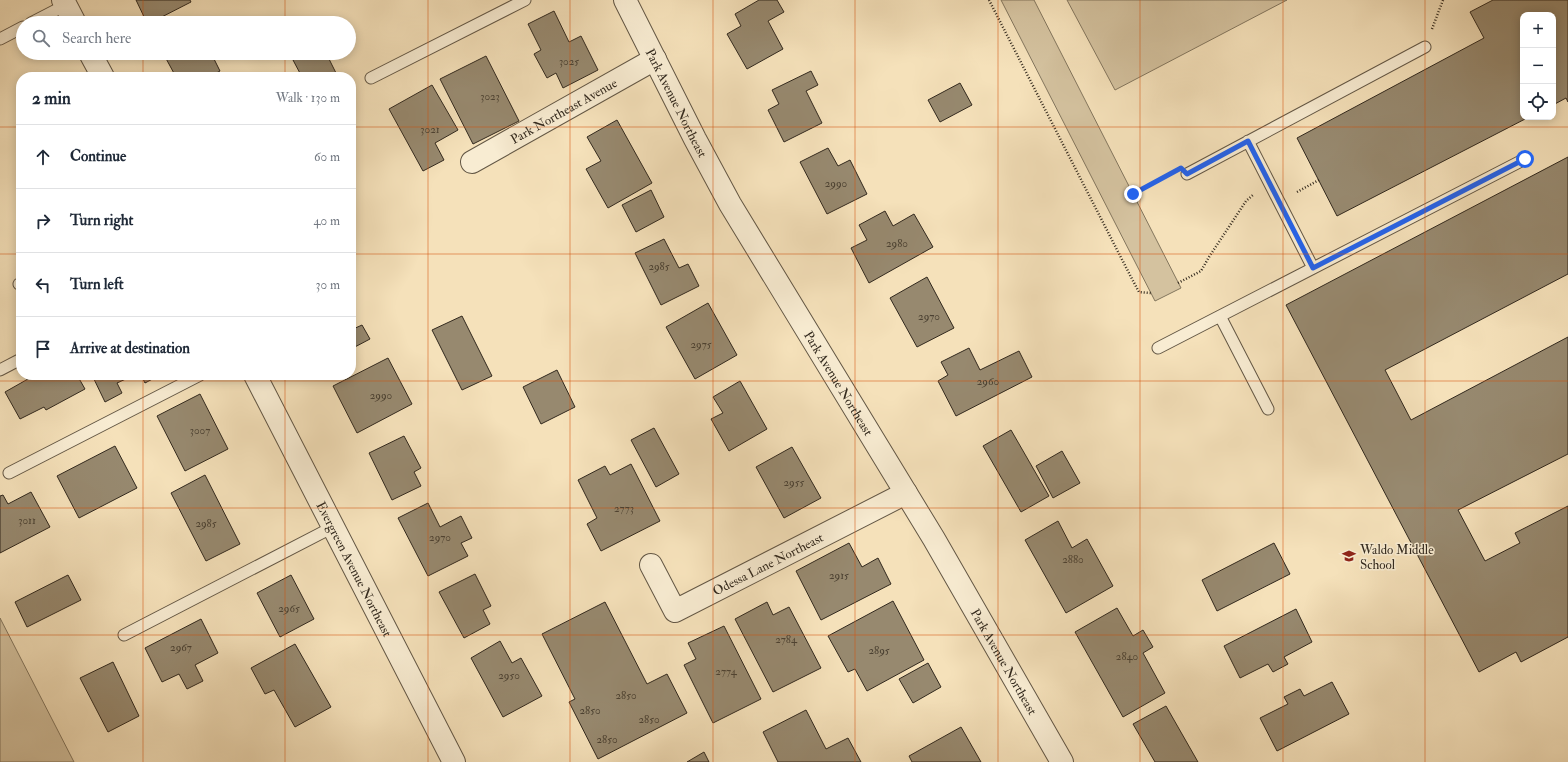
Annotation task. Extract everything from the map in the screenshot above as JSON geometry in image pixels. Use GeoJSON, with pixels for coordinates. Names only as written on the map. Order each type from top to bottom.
{"type":"FeatureCollection","features":[{"type":"Feature","properties":{"kind":"street","name":"Park Avenue Northeast"},"geometry":{"type":"LineString","coordinates":[[625,0],[730,204],[934,539],[1062,762]]}},
{"type":"Feature","properties":{"kind":"street","name":"Park Northeast Avenue"},"geometry":{"type":"LineString","coordinates":[[472,162],[655,59]]}},
{"type":"Feature","properties":{"kind":"street"},"geometry":{"type":"LineString","coordinates":[[94,60],[100,72]]}},
{"type":"Feature","properties":{"kind":"street","name":"Evergreen Avenue Northeast"},"geometry":{"type":"LineString","coordinates":[[258,380],[454,762]]}},
{"type":"Feature","properties":{"kind":"street","name":"Odessa Lane Northeast"},"geometry":{"type":"LineString","coordinates":[[651,565],[676,611],[906,493]]}},
{"type":"Feature","properties":{"kind":"lane"},"geometry":{"type":"LineString","coordinates":[[371,78],[525,0]]}},
{"type":"Feature","properties":{"kind":"lane"},"geometry":{"type":"LineString","coordinates":[[50,16],[68,9]]}},
{"type":"Feature","properties":{"kind":"lane"},"geometry":{"type":"LineString","coordinates":[[0,39],[16,31]]}},
{"type":"Feature","properties":{"kind":"lane"},"geometry":{"type":"LineString","coordinates":[[1187,174],[1425,47]]}},
{"type":"Feature","properties":{"kind":"lane"},"geometry":{"type":"LineString","coordinates":[[1248,141],[1313,268]]}},
{"type":"Feature","properties":{"kind":"lane"},"geometry":{"type":"LineString","coordinates":[[1158,348],[1525,159]]}},
{"type":"Feature","properties":{"kind":"lane"},"geometry":{"type":"LineString","coordinates":[[1220,316],[1268,409]]}},
{"type":"Feature","properties":{"kind":"lane"},"geometry":{"type":"LineString","coordinates":[[0,370],[16,361]]}},
{"type":"Feature","properties":{"kind":"lane"},"geometry":{"type":"LineString","coordinates":[[9,473],[190,380]]}},
{"type":"Feature","properties":{"kind":"lane"},"geometry":{"type":"LineString","coordinates":[[124,635],[333,527]]}},
{"type":"Feature","properties":{"kind":"path"},"geometry":{"type":"LineString","coordinates":[[989,0],[1139,292],[1151,293]]}},
{"type":"Feature","properties":{"kind":"path"},"geometry":{"type":"LineString","coordinates":[[1425,47],[1444,0]]}},
{"type":"Feature","properties":{"kind":"path"},"geometry":{"type":"LineString","coordinates":[[1133,194],[1181,168],[1187,174]]}},
{"type":"Feature","properties":{"kind":"path"},"geometry":{"type":"LineString","coordinates":[[1279,202],[1319,180]]}},
{"type":"Feature","properties":{"kind":"path"},"geometry":{"type":"LineString","coordinates":[[1178,283],[1201,271],[1208,257],[1246,201],[1269,182]]}},
{"type":"Feature","properties":{"kind":"shaded area"},"geometry":{"type":"Polygon","coordinates":[[[1001,0],[1034,0],[1181,288],[1155,301],[1001,0]]]}},
{"type":"Feature","properties":{"kind":"shaded area"},"geometry":{"type":"Polygon","coordinates":[[[1067,0],[1287,0],[1115,90],[1067,0]]]}},
{"type":"Feature","properties":{"kind":"shaded area"},"geometry":{"type":"Polygon","coordinates":[[[0,618],[74,762],[0,762],[0,618]]]}},
{"type":"Feature","properties":{"kind":"building"},"geometry":{"type":"Polygon","coordinates":[[[136,0],[190,0],[191,2],[164,16],[144,16],[136,0]]]}},
{"type":"Feature","properties":{"kind":"building"},"geometry":{"type":"Polygon","coordinates":[[[759,0],[777,0],[784,12],[768,21],[783,49],[747,69],[727,34],[741,26],[735,14],[759,0]]]}},
{"type":"Feature","properties":{"kind":"building"},"geometry":{"type":"Polygon","coordinates":[[[1493,0],[1568,0],[1568,102],[1566,98],[1556,103],[1556,12],[1520,12],[1520,120],[1523,120],[1337,216],[1297,138],[1484,38],[1470,12],[1493,0]]]}},
{"type":"Feature","properties":{"kind":"building"},"geometry":{"type":"Polygon","coordinates":[[[554,11],[569,42],[581,36],[598,70],[563,88],[556,73],[547,78],[534,54],[541,50],[528,24],[554,11]]]}},
{"type":"Feature","properties":{"kind":"building"},"geometry":{"type":"Polygon","coordinates":[[[486,56],[519,121],[473,144],[440,79],[486,56]]]}},
{"type":"Feature","properties":{"kind":"building"},"geometry":{"type":"Polygon","coordinates":[[[167,60],[214,60],[220,71],[218,72],[173,72],[167,60]]]}},
{"type":"Feature","properties":{"kind":"building"},"geometry":{"type":"Polygon","coordinates":[[[293,60],[330,60],[336,72],[299,72],[293,60]]]}},
{"type":"Feature","properties":{"kind":"building"},"geometry":{"type":"Polygon","coordinates":[[[811,71],[818,85],[806,91],[822,123],[784,142],[768,110],[779,104],[772,90],[811,71]]]}},
{"type":"Feature","properties":{"kind":"building"},"geometry":{"type":"Polygon","coordinates":[[[960,83],[972,105],[940,122],[928,100],[960,83]]]}},
{"type":"Feature","properties":{"kind":"building"},"geometry":{"type":"Polygon","coordinates":[[[432,85],[458,130],[435,143],[444,160],[423,171],[389,109],[432,85]]]}},
{"type":"Feature","properties":{"kind":"building"},"geometry":{"type":"Polygon","coordinates":[[[617,120],[652,183],[608,208],[586,169],[601,161],[587,137],[617,120]]]}},
{"type":"Feature","properties":{"kind":"building"},"geometry":{"type":"Polygon","coordinates":[[[828,148],[838,166],[850,160],[867,194],[827,214],[800,162],[828,148]]]}},
{"type":"Feature","properties":{"kind":"building"},"geometry":{"type":"Polygon","coordinates":[[[1568,157],[1568,274],[1385,370],[1411,420],[1568,337],[1568,454],[1458,510],[1485,561],[1520,543],[1515,533],[1568,506],[1568,637],[1521,662],[1516,652],[1479,672],[1286,305],[1568,157]]]}},
{"type":"Feature","properties":{"kind":"building"},"geometry":{"type":"Polygon","coordinates":[[[651,190],[664,217],[636,232],[622,205],[651,190]]]}},
{"type":"Feature","properties":{"kind":"building"},"geometry":{"type":"Polygon","coordinates":[[[885,211],[893,226],[914,214],[933,247],[869,283],[851,248],[867,240],[859,225],[885,211]]]}},
{"type":"Feature","properties":{"kind":"building"},"geometry":{"type":"Polygon","coordinates":[[[664,239],[679,268],[688,264],[699,286],[661,305],[635,253],[664,239]]]}},
{"type":"Feature","properties":{"kind":"building"},"geometry":{"type":"Polygon","coordinates":[[[927,277],[954,328],[917,347],[890,298],[927,277]]]}},
{"type":"Feature","properties":{"kind":"building"},"geometry":{"type":"Polygon","coordinates":[[[708,303],[737,355],[695,379],[666,327],[708,303]]]}},
{"type":"Feature","properties":{"kind":"building"},"geometry":{"type":"Polygon","coordinates":[[[462,316],[492,376],[462,390],[432,330],[462,316]]]}},
{"type":"Feature","properties":{"kind":"building"},"geometry":{"type":"Polygon","coordinates":[[[362,325],[370,339],[356,346],[356,328],[362,325]]]}},
{"type":"Feature","properties":{"kind":"building"},"geometry":{"type":"Polygon","coordinates":[[[969,348],[980,370],[1019,351],[1032,377],[956,416],[938,381],[948,375],[941,362],[969,348]]]}},
{"type":"Feature","properties":{"kind":"building"},"geometry":{"type":"Polygon","coordinates":[[[388,358],[412,404],[357,433],[333,386],[345,380],[356,380],[356,374],[388,358]]]}},
{"type":"Feature","properties":{"kind":"building"},"geometry":{"type":"Polygon","coordinates":[[[557,370],[575,407],[541,424],[523,387],[557,370]]]}},
{"type":"Feature","properties":{"kind":"building"},"geometry":{"type":"Polygon","coordinates":[[[26,380],[80,380],[85,389],[46,410],[44,407],[20,419],[5,392],[26,380]]]}},
{"type":"Feature","properties":{"kind":"building"},"geometry":{"type":"Polygon","coordinates":[[[94,380],[124,380],[117,383],[122,393],[105,402],[94,380]]]}},
{"type":"Feature","properties":{"kind":"building"},"geometry":{"type":"Polygon","coordinates":[[[144,380],[151,380],[145,383],[144,380]]]}},
{"type":"Feature","properties":{"kind":"building"},"geometry":{"type":"Polygon","coordinates":[[[740,381],[767,429],[729,451],[711,419],[723,413],[713,397],[740,381]]]}},
{"type":"Feature","properties":{"kind":"building"},"geometry":{"type":"Polygon","coordinates":[[[200,394],[228,449],[185,471],[157,416],[200,394]]]}},
{"type":"Feature","properties":{"kind":"building"},"geometry":{"type":"Polygon","coordinates":[[[654,428],[679,474],[656,487],[631,440],[654,428]]]}},
{"type":"Feature","properties":{"kind":"building"},"geometry":{"type":"Polygon","coordinates":[[[1011,430],[1049,496],[1021,512],[983,446],[1011,430]]]}},
{"type":"Feature","properties":{"kind":"building"},"geometry":{"type":"Polygon","coordinates":[[[404,436],[421,468],[414,472],[421,486],[392,500],[369,453],[404,436]]]}},
{"type":"Feature","properties":{"kind":"building"},"geometry":{"type":"Polygon","coordinates":[[[115,446],[137,488],[79,518],[57,476],[115,446]]]}},
{"type":"Feature","properties":{"kind":"building"},"geometry":{"type":"Polygon","coordinates":[[[792,447],[821,498],[784,518],[756,467],[792,447]]]}},
{"type":"Feature","properties":{"kind":"building"},"geometry":{"type":"Polygon","coordinates":[[[1062,451],[1080,483],[1053,498],[1036,466],[1062,451]]]}},
{"type":"Feature","properties":{"kind":"building"},"geometry":{"type":"Polygon","coordinates":[[[631,464],[660,521],[601,551],[587,524],[597,518],[578,480],[605,466],[610,475],[631,464]]]}},
{"type":"Feature","properties":{"kind":"building"},"geometry":{"type":"Polygon","coordinates":[[[205,475],[240,544],[206,561],[171,493],[205,475]]]}},
{"type":"Feature","properties":{"kind":"building"},"geometry":{"type":"Polygon","coordinates":[[[31,492],[50,527],[0,553],[0,496],[3,495],[8,504],[31,492]]]}},
{"type":"Feature","properties":{"kind":"building"},"geometry":{"type":"Polygon","coordinates":[[[428,503],[440,527],[461,516],[472,538],[461,543],[468,556],[428,576],[398,518],[428,503]]]}},
{"type":"Feature","properties":{"kind":"building"},"geometry":{"type":"Polygon","coordinates":[[[1058,521],[1072,548],[1087,539],[1113,586],[1066,613],[1025,540],[1058,521]]]}},
{"type":"Feature","properties":{"kind":"building"},"geometry":{"type":"Polygon","coordinates":[[[849,543],[862,567],[878,558],[891,584],[821,620],[796,571],[849,543]]]}},
{"type":"Feature","properties":{"kind":"building"},"geometry":{"type":"Polygon","coordinates":[[[1274,543],[1290,574],[1217,611],[1202,580],[1274,543]]]}},
{"type":"Feature","properties":{"kind":"building"},"geometry":{"type":"Polygon","coordinates":[[[475,574],[491,606],[483,610],[490,624],[464,638],[439,592],[475,574]]]}},
{"type":"Feature","properties":{"kind":"building"},"geometry":{"type":"Polygon","coordinates":[[[68,575],[81,600],[27,627],[15,602],[68,575]]]}},
{"type":"Feature","properties":{"kind":"building"},"geometry":{"type":"Polygon","coordinates":[[[291,575],[314,619],[280,637],[257,593],[291,575]]]}},
{"type":"Feature","properties":{"kind":"building"},"geometry":{"type":"Polygon","coordinates":[[[893,601],[924,660],[867,691],[855,669],[848,672],[828,636],[893,601]]]}},
{"type":"Feature","properties":{"kind":"building"},"geometry":{"type":"Polygon","coordinates":[[[605,602],[647,684],[667,674],[687,713],[598,759],[569,702],[575,699],[542,634],[605,602]]]}},
{"type":"Feature","properties":{"kind":"building"},"geometry":{"type":"Polygon","coordinates":[[[767,602],[773,615],[789,607],[821,668],[773,692],[735,619],[767,602]]]}},
{"type":"Feature","properties":{"kind":"building"},"geometry":{"type":"Polygon","coordinates":[[[1117,608],[1133,636],[1143,630],[1153,647],[1143,653],[1165,693],[1123,717],[1075,632],[1117,608]]]}},
{"type":"Feature","properties":{"kind":"building"},"geometry":{"type":"Polygon","coordinates":[[[1296,609],[1312,642],[1284,657],[1288,664],[1273,672],[1268,664],[1240,678],[1224,646],[1296,609]]]}},
{"type":"Feature","properties":{"kind":"building"},"geometry":{"type":"Polygon","coordinates":[[[201,619],[218,653],[195,665],[203,681],[187,689],[179,674],[162,682],[145,648],[201,619]]]}},
{"type":"Feature","properties":{"kind":"building"},"geometry":{"type":"Polygon","coordinates":[[[724,626],[761,699],[713,723],[684,665],[696,659],[688,643],[724,626]]]}},
{"type":"Feature","properties":{"kind":"building"},"geometry":{"type":"Polygon","coordinates":[[[500,641],[512,663],[521,658],[542,696],[503,717],[471,658],[500,641]]]}},
{"type":"Feature","properties":{"kind":"building"},"geometry":{"type":"Polygon","coordinates":[[[295,644],[331,707],[295,727],[274,690],[265,694],[251,668],[295,644]]]}},
{"type":"Feature","properties":{"kind":"building"},"geometry":{"type":"Polygon","coordinates":[[[113,662],[139,716],[108,732],[80,678],[113,662]]]}},
{"type":"Feature","properties":{"kind":"building"},"geometry":{"type":"Polygon","coordinates":[[[928,663],[941,687],[913,703],[899,679],[928,663]]]}},
{"type":"Feature","properties":{"kind":"building"},"geometry":{"type":"Polygon","coordinates":[[[1332,682],[1349,714],[1277,751],[1260,718],[1288,704],[1284,697],[1300,689],[1304,696],[1332,682]]]}},
{"type":"Feature","properties":{"kind":"building"},"geometry":{"type":"Polygon","coordinates":[[[1166,706],[1198,762],[1155,762],[1133,724],[1166,706]]]}},
{"type":"Feature","properties":{"kind":"building"},"geometry":{"type":"Polygon","coordinates":[[[806,710],[826,749],[848,738],[861,762],[778,762],[763,732],[806,710]]]}},
{"type":"Feature","properties":{"kind":"building"},"geometry":{"type":"Polygon","coordinates":[[[961,727],[981,762],[912,762],[909,756],[961,727]]]}},
{"type":"Feature","properties":{"kind":"building"},"geometry":{"type":"Polygon","coordinates":[[[704,752],[709,762],[687,762],[704,752]]]}},
{"type":"Feature","properties":{"kind":"place","name":"Waldo Middle School"},"geometry":{"type":"Point","coordinates":[1349,556]}},
{"type":"Feature","properties":{"kind":"route"},"geometry":{"type":"LineString","coordinates":[[1133,194],[1181,168],[1187,174],[1248,141],[1313,268],[1525,159]]}}]}
